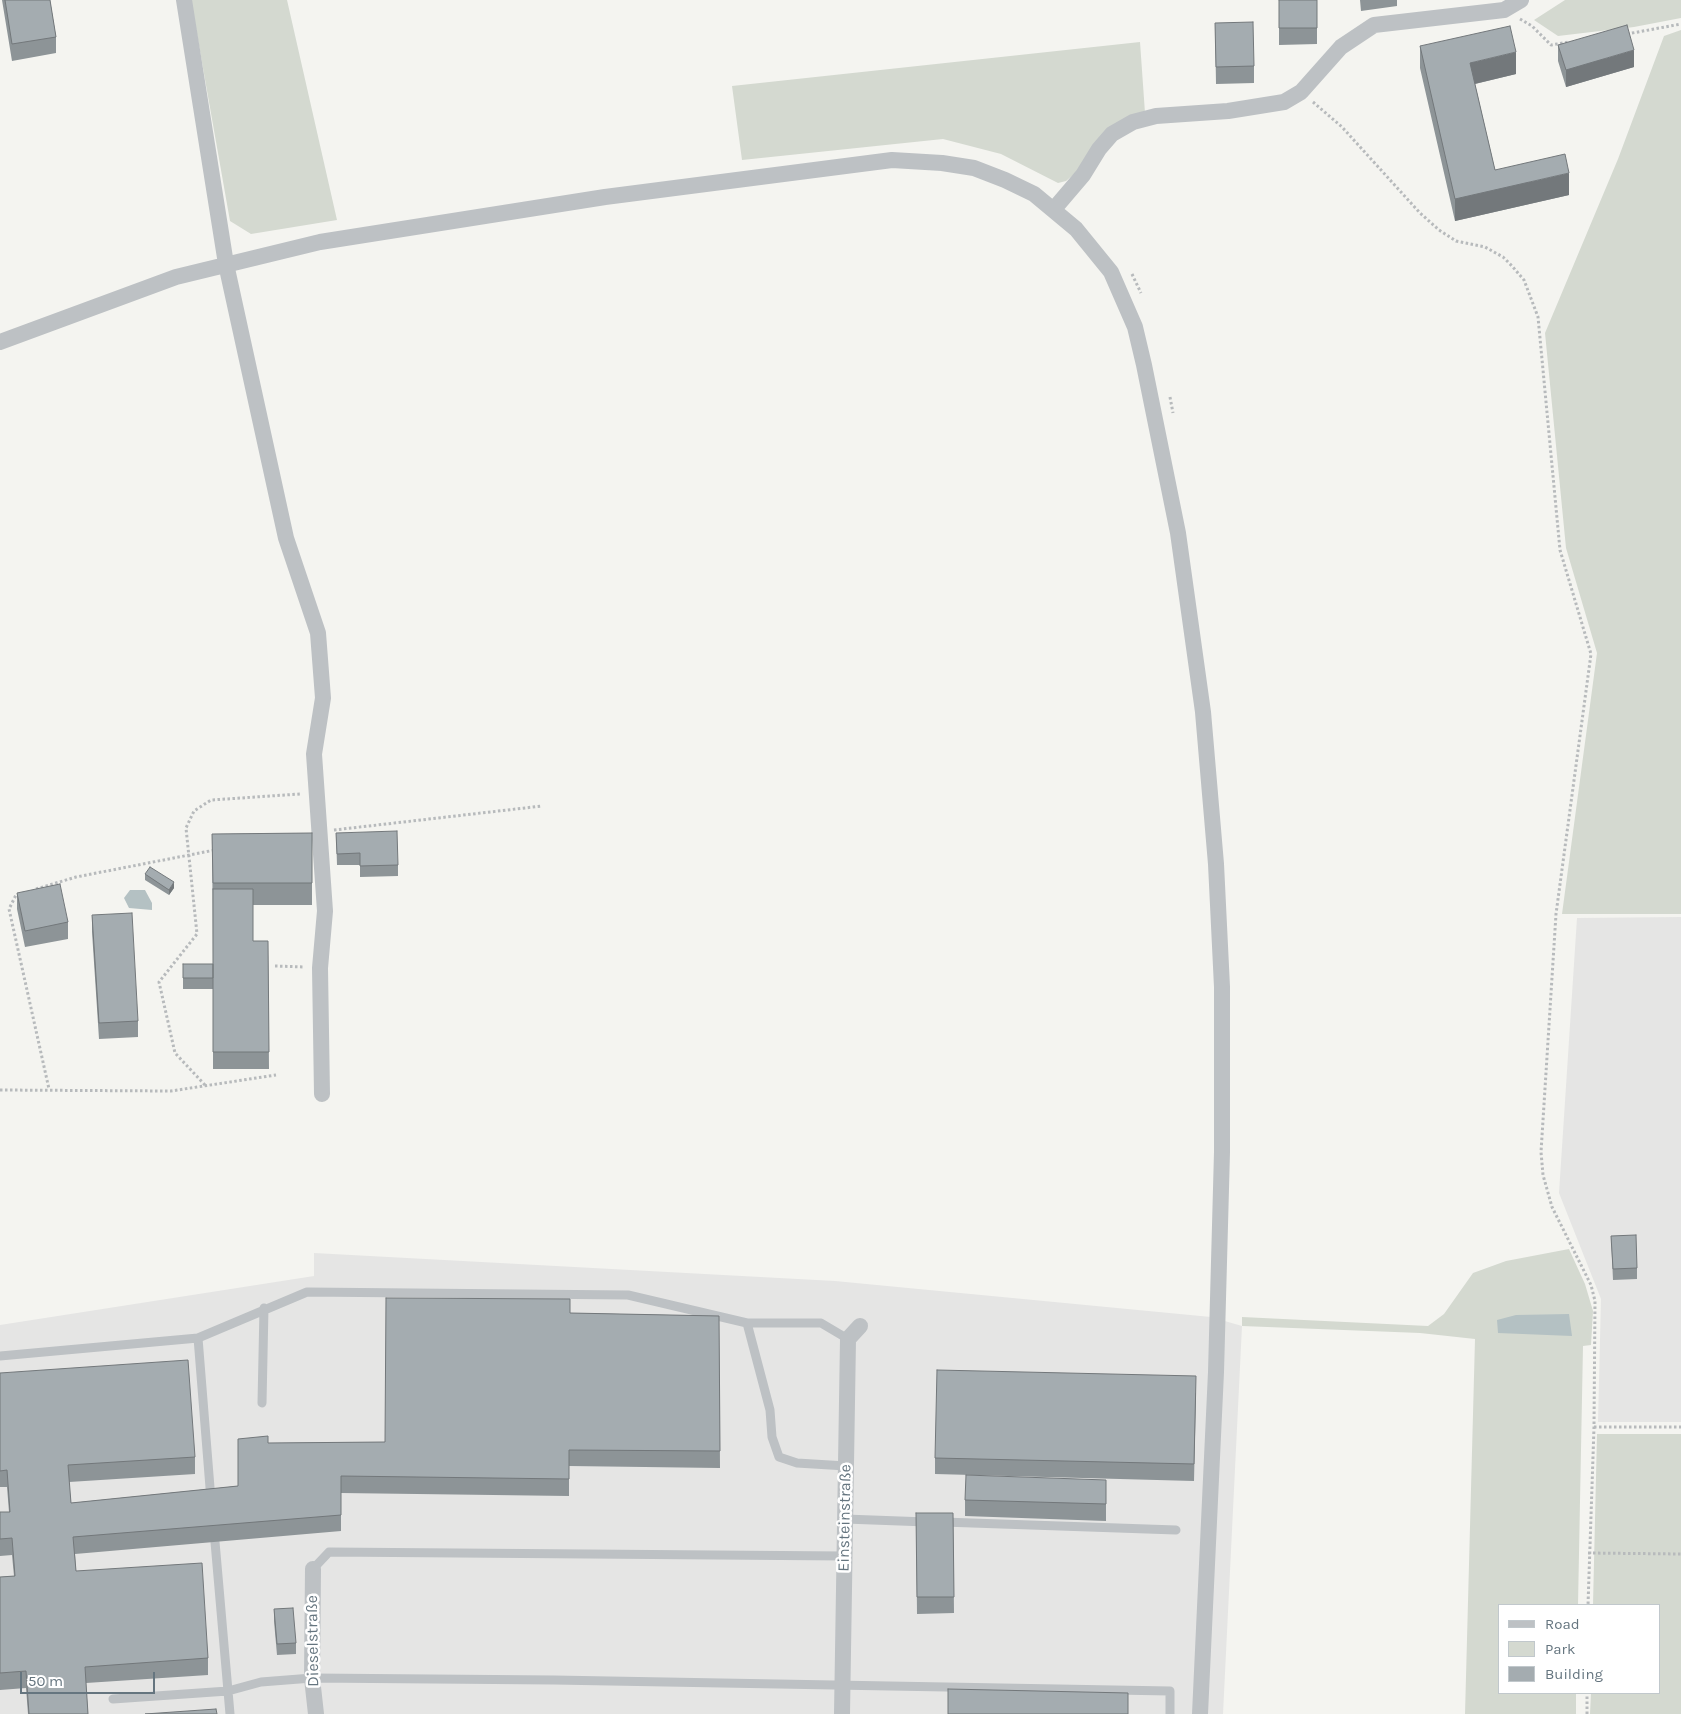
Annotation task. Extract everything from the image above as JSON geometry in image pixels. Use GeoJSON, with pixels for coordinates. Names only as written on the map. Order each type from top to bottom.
{"type":"FeatureCollection","features":[{"type":"Feature","properties":{"kind":"street"},"geometry":{"type":"LineString","coordinates":[[184,0],[226,264],[286,538],[318,633],[323,698],[314,754],[325,911],[320,968],[322,1094]]}},
{"type":"Feature","properties":{"kind":"street"},"geometry":{"type":"LineString","coordinates":[[1054,209],[1083,175],[1103,144],[1112,134],[1133,122],[1156,116],[1228,111],[1284,102],[1301,92],[1341,47],[1374,25],[1504,10],[1521,0]]}},
{"type":"Feature","properties":{"kind":"street"},"geometry":{"type":"LineString","coordinates":[[0,342],[176,277],[320,242],[605,197],[892,160],[942,163],[974,168],[1034,194],[1076,229],[1111,272],[1135,327],[1178,532],[1202,712],[1217,883],[1222,987],[1222,1152],[1216,1372],[1200,1714]]}},
{"type":"Feature","properties":{"kind":"street"},"geometry":{"type":"LineString","coordinates":[[848,1339],[860,1326]]}},
{"type":"Feature","properties":{"kind":"street","name":"Einsteinstraße"},"geometry":{"type":"LineString","coordinates":[[842,1714],[848,1339]]}},
{"type":"Feature","properties":{"kind":"street","name":"Dieselstraße"},"geometry":{"type":"LineString","coordinates":[[313,1569],[312,1678],[316,1714]]}},
{"type":"Feature","properties":{"kind":"lane"},"geometry":{"type":"LineString","coordinates":[[0,1356],[198,1338],[264,1308],[307,1292],[628,1296],[747,1324],[821,1324],[848,1339]]}},
{"type":"Feature","properties":{"kind":"lane"},"geometry":{"type":"LineString","coordinates":[[262,1403],[264,1308]]}},
{"type":"Feature","properties":{"kind":"lane"},"geometry":{"type":"LineString","coordinates":[[747,1324],[770,1410],[772,1437],[778,1457],[797,1463],[846,1466]]}},
{"type":"Feature","properties":{"kind":"lane"},"geometry":{"type":"LineString","coordinates":[[198,1338],[212,1506]]}},
{"type":"Feature","properties":{"kind":"lane"},"geometry":{"type":"LineString","coordinates":[[845,1519],[1176,1530]]}},
{"type":"Feature","properties":{"kind":"lane"},"geometry":{"type":"LineString","coordinates":[[215,1542],[230,1714]]}},
{"type":"Feature","properties":{"kind":"lane"},"geometry":{"type":"LineString","coordinates":[[313,1569],[329,1552],[844,1556]]}},
{"type":"Feature","properties":{"kind":"lane"},"geometry":{"type":"LineString","coordinates":[[112,1699],[228,1691],[261,1682],[312,1678],[843,1684],[1170,1691],[1170,1714]]}},
{"type":"Feature","properties":{"kind":"path"},"geometry":{"type":"LineString","coordinates":[[1504,10],[1532,26],[1551,45],[1575,41]]}},
{"type":"Feature","properties":{"kind":"path"},"geometry":{"type":"LineString","coordinates":[[1626,35],[1681,24]]}},
{"type":"Feature","properties":{"kind":"path"},"geometry":{"type":"LineString","coordinates":[[1301,92],[1342,127],[1420,213],[1439,230],[1456,241],[1485,247],[1503,257],[1524,280],[1538,317],[1560,550],[1591,654],[1556,914],[1541,1152],[1543,1175],[1552,1207],[1591,1285],[1595,1301],[1594,1427],[1588,1553],[1588,1604]]}},
{"type":"Feature","properties":{"kind":"path"},"geometry":{"type":"LineString","coordinates":[[1129,270],[1142,295]]}},
{"type":"Feature","properties":{"kind":"path"},"geometry":{"type":"LineString","coordinates":[[1169,394],[1175,423]]}},
{"type":"Feature","properties":{"kind":"path"},"geometry":{"type":"LineString","coordinates":[[205,1085],[175,1053],[159,982],[197,934],[186,828],[194,812],[211,800],[316,793]]}},
{"type":"Feature","properties":{"kind":"path"},"geometry":{"type":"LineString","coordinates":[[318,832],[542,806]]}},
{"type":"Feature","properties":{"kind":"path"},"geometry":{"type":"LineString","coordinates":[[33,890],[76,877],[216,850]]}},
{"type":"Feature","properties":{"kind":"path"},"geometry":{"type":"LineString","coordinates":[[25,892],[16,895],[9,910],[48,1089]]}},
{"type":"Feature","properties":{"kind":"path"},"geometry":{"type":"LineString","coordinates":[[275,966],[320,968]]}},
{"type":"Feature","properties":{"kind":"path"},"geometry":{"type":"LineString","coordinates":[[0,1090],[172,1091],[276,1075]]}},
{"type":"Feature","properties":{"kind":"path"},"geometry":{"type":"LineString","coordinates":[[1594,1427],[1681,1427]]}},
{"type":"Feature","properties":{"kind":"path"},"geometry":{"type":"LineString","coordinates":[[1588,1553],[1681,1554]]}},
{"type":"Feature","properties":{"kind":"path"},"geometry":{"type":"LineString","coordinates":[[1587,1694],[1587,1714]]}},
{"type":"Feature","properties":{"kind":"shaded area"},"geometry":{"type":"Polygon","coordinates":[[[130,890],[145,890],[152,903],[152,910],[129,908],[124,898],[130,890]]]}},
{"type":"Feature","properties":{"kind":"shaded area"},"geometry":{"type":"Polygon","coordinates":[[[1681,917],[1681,1422],[1598,1422],[1601,1299],[1559,1193],[1577,918],[1681,917]]]}},
{"type":"Feature","properties":{"kind":"shaded area"},"geometry":{"type":"Polygon","coordinates":[[[314,1253],[835,1281],[1211,1317],[1242,1326],[1223,1714],[0,1714],[0,1325],[314,1276],[314,1253]]]}},
{"type":"Feature","properties":{"kind":"shaded area"},"geometry":{"type":"Polygon","coordinates":[[[1569,1314],[1572,1336],[1498,1333],[1497,1320],[1516,1315],[1569,1314]]]}},
{"type":"Feature","properties":{"kind":"green space"},"geometry":{"type":"Polygon","coordinates":[[[191,0],[287,0],[337,220],[251,234],[230,221],[191,0]]]}},
{"type":"Feature","properties":{"kind":"green space"},"geometry":{"type":"Polygon","coordinates":[[[1565,0],[1681,0],[1681,18],[1634,27],[1558,36],[1534,20],[1565,0]]]}},
{"type":"Feature","properties":{"kind":"green space"},"geometry":{"type":"Polygon","coordinates":[[[1681,30],[1681,914],[1562,914],[1597,653],[1566,548],[1545,333],[1618,159],[1664,36],[1681,30]]]}},
{"type":"Feature","properties":{"kind":"green space"},"geometry":{"type":"Polygon","coordinates":[[[1140,42],[1145,113],[1066,181],[1058,183],[1001,154],[943,139],[742,160],[732,86],[1140,42]]]}},
{"type":"Feature","properties":{"kind":"green space"},"geometry":{"type":"Polygon","coordinates":[[[1569,1249],[1585,1284],[1593,1311],[1591,1345],[1583,1346],[1578,1604],[1498,1604],[1498,1694],[1576,1694],[1576,1714],[1465,1714],[1475,1339],[1420,1333],[1242,1326],[1242,1317],[1428,1326],[1444,1314],[1473,1273],[1506,1261],[1569,1249]]]}},
{"type":"Feature","properties":{"kind":"green space"},"geometry":{"type":"Polygon","coordinates":[[[1597,1434],[1681,1434],[1681,1714],[1590,1714],[1591,1694],[1661,1694],[1661,1604],[1593,1604],[1597,1434]]]}},
{"type":"Feature","properties":{"kind":"building"},"geometry":{"type":"Polygon","coordinates":[[[5,0],[50,0],[56,37],[12,44],[5,0]]]}},
{"type":"Feature","properties":{"kind":"building"},"geometry":{"type":"Polygon","coordinates":[[[1279,0],[1317,0],[1317,28],[1279,28],[1279,0]]]}},
{"type":"Feature","properties":{"kind":"building"},"geometry":{"type":"Polygon","coordinates":[[[1253,22],[1254,66],[1216,67],[1215,23],[1253,22]]]}},
{"type":"Feature","properties":{"kind":"building"},"geometry":{"type":"Polygon","coordinates":[[[1627,25],[1634,50],[1566,70],[1558,45],[1627,25]]]}},
{"type":"Feature","properties":{"kind":"building"},"geometry":{"type":"Polygon","coordinates":[[[1510,26],[1516,52],[1470,63],[1495,170],[1565,154],[1569,173],[1455,199],[1420,46],[1510,26]]]}},
{"type":"Feature","properties":{"kind":"building"},"geometry":{"type":"Polygon","coordinates":[[[397,831],[398,865],[360,866],[360,853],[337,854],[336,833],[397,831]]]}},
{"type":"Feature","properties":{"kind":"building"},"geometry":{"type":"Polygon","coordinates":[[[312,833],[312,883],[213,883],[212,834],[312,833]]]}},
{"type":"Feature","properties":{"kind":"building"},"geometry":{"type":"Polygon","coordinates":[[[150,867],[174,882],[169,890],[145,874],[150,867]]]}},
{"type":"Feature","properties":{"kind":"building"},"geometry":{"type":"Polygon","coordinates":[[[60,884],[68,922],[25,931],[17,893],[60,884]]]}},
{"type":"Feature","properties":{"kind":"building"},"geometry":{"type":"Polygon","coordinates":[[[213,889],[253,889],[253,941],[268,941],[269,1052],[213,1052],[213,889]]]}},
{"type":"Feature","properties":{"kind":"building"},"geometry":{"type":"Polygon","coordinates":[[[132,913],[138,1021],[99,1023],[92,915],[132,913]]]}},
{"type":"Feature","properties":{"kind":"building"},"geometry":{"type":"Polygon","coordinates":[[[183,964],[213,964],[213,978],[183,978],[183,964]]]}},
{"type":"Feature","properties":{"kind":"building"},"geometry":{"type":"Polygon","coordinates":[[[1636,1235],[1637,1268],[1613,1269],[1611,1236],[1636,1235]]]}},
{"type":"Feature","properties":{"kind":"building"},"geometry":{"type":"Polygon","coordinates":[[[386,1298],[570,1299],[570,1313],[719,1316],[720,1451],[569,1450],[569,1479],[341,1476],[341,1515],[73,1537],[76,1571],[202,1563],[208,1658],[85,1667],[88,1714],[29,1714],[26,1671],[0,1673],[0,1577],[15,1576],[12,1538],[0,1539],[0,1512],[10,1512],[7,1470],[0,1471],[0,1373],[188,1360],[195,1457],[68,1465],[71,1503],[238,1486],[238,1439],[268,1436],[268,1443],[385,1442],[386,1298]]]}},
{"type":"Feature","properties":{"kind":"building"},"geometry":{"type":"Polygon","coordinates":[[[937,1370],[1196,1376],[1194,1464],[935,1458],[937,1370]]]}},
{"type":"Feature","properties":{"kind":"building"},"geometry":{"type":"Polygon","coordinates":[[[966,1475],[1106,1480],[1106,1504],[965,1500],[966,1475]]]}},
{"type":"Feature","properties":{"kind":"building"},"geometry":{"type":"Polygon","coordinates":[[[916,1513],[953,1513],[954,1597],[917,1597],[916,1513]]]}},
{"type":"Feature","properties":{"kind":"building"},"geometry":{"type":"Polygon","coordinates":[[[293,1608],[296,1643],[277,1644],[274,1609],[293,1608]]]}},
{"type":"Feature","properties":{"kind":"building"},"geometry":{"type":"Polygon","coordinates":[[[948,1689],[1128,1693],[1128,1714],[948,1714],[948,1689]]]}},
{"type":"Feature","properties":{"kind":"building"},"geometry":{"type":"Polygon","coordinates":[[[216,1709],[217,1714],[145,1714],[216,1709]]]}}]}
